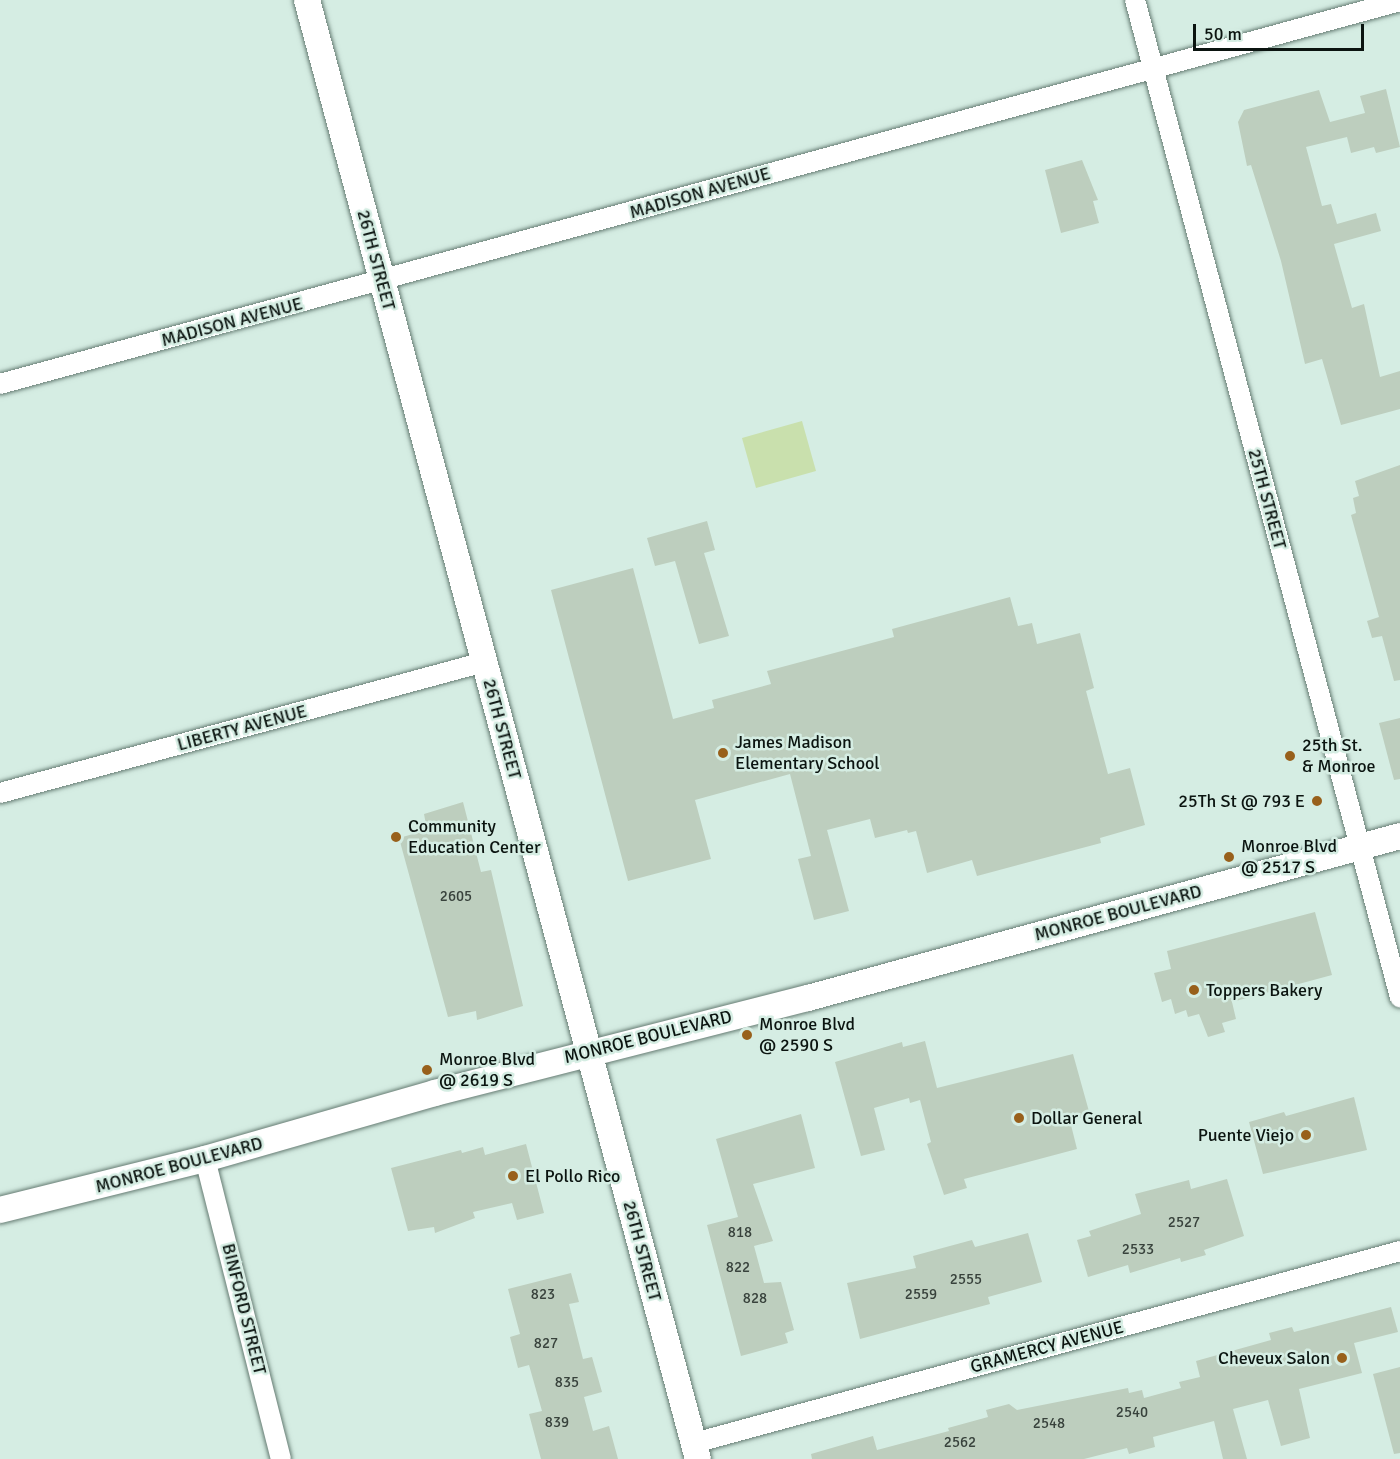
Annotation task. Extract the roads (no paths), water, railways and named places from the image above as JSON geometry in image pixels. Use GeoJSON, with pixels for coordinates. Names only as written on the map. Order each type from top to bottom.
{"type":"FeatureCollection","features":[{"type":"Feature","properties":{"kind":"street","name":"26TH STREET"},"geometry":{"type":"LineString","coordinates":[[307,0],[696,1455]]}},
{"type":"Feature","properties":{"kind":"street","name":"25TH STREET"},"geometry":{"type":"LineString","coordinates":[[1134,0],[1400,998]]}},
{"type":"Feature","properties":{"kind":"street","name":"MADISON AVENUE"},"geometry":{"type":"LineString","coordinates":[[0,384],[1400,1]]}},
{"type":"Feature","properties":{"kind":"street","name":"LIBERTY AVENUE"},"geometry":{"type":"LineString","coordinates":[[0,793],[484,662]]}},
{"type":"Feature","properties":{"kind":"street","name":"MONROE BOULEVARD"},"geometry":{"type":"LineString","coordinates":[[0,1210],[205,1159],[588,1052],[828,992],[1400,836]]}},
{"type":"Feature","properties":{"kind":"street","name":"BINFORD STREET"},"geometry":{"type":"LineString","coordinates":[[205,1159],[281,1459]]}},
{"type":"Feature","properties":{"kind":"street","name":"GRAMERCY AVENUE"},"geometry":{"type":"LineString","coordinates":[[696,1455],[1400,1251]]}},
{"type":"Feature","properties":{"kind":"place","name":"James Madison Elementary School"},"geometry":{"type":"Point","coordinates":[723,753]}},
{"type":"Feature","properties":{"kind":"place","name":"25th St. & Monroe"},"geometry":{"type":"Point","coordinates":[1290,756]}},
{"type":"Feature","properties":{"kind":"place","name":"25Th St @ 793 E"},"geometry":{"type":"Point","coordinates":[1317,801]}},
{"type":"Feature","properties":{"kind":"place","name":"Community Education Center"},"geometry":{"type":"Point","coordinates":[396,837]}},
{"type":"Feature","properties":{"kind":"place","name":"Monroe Blvd @ 2517 S"},"geometry":{"type":"Point","coordinates":[1229,857]}},
{"type":"Feature","properties":{"kind":"place","name":"Toppers Bakery"},"geometry":{"type":"Point","coordinates":[1194,990]}},
{"type":"Feature","properties":{"kind":"place","name":"Monroe Blvd @ 2590 S"},"geometry":{"type":"Point","coordinates":[747,1035]}},
{"type":"Feature","properties":{"kind":"place","name":"Monroe Blvd @ 2619 S"},"geometry":{"type":"Point","coordinates":[427,1070]}},
{"type":"Feature","properties":{"kind":"place","name":"Dollar General"},"geometry":{"type":"Point","coordinates":[1019,1118]}},
{"type":"Feature","properties":{"kind":"place","name":"Puente Viejo"},"geometry":{"type":"Point","coordinates":[1306,1135]}},
{"type":"Feature","properties":{"kind":"place","name":"El Pollo Rico"},"geometry":{"type":"Point","coordinates":[513,1176]}},
{"type":"Feature","properties":{"kind":"place","name":"Cheveux Salon"},"geometry":{"type":"Point","coordinates":[1342,1358]}}]}
